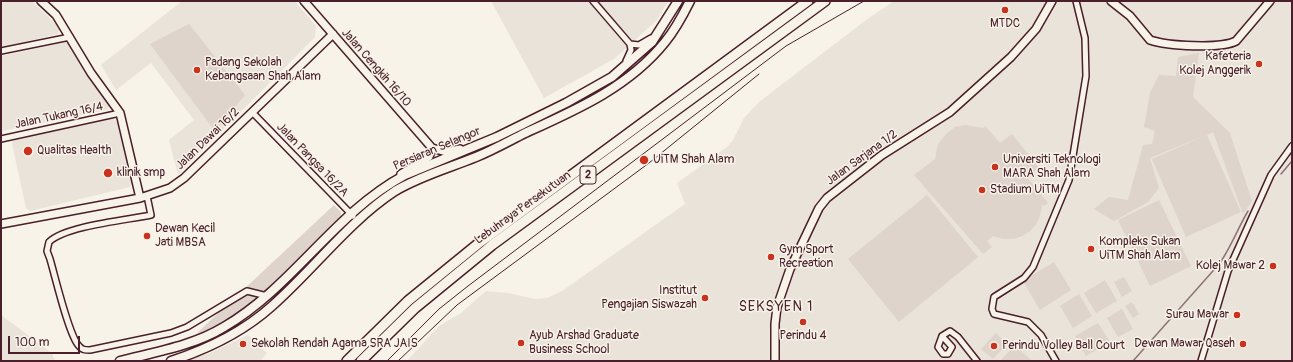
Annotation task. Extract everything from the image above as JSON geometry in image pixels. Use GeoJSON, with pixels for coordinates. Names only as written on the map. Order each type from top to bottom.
{"type":"FeatureCollection","features":[{"type":"Feature","properties":{"kind":"highway","name":"Lebuhraya Persekutuan"},"geometry":{"type":"LineString","coordinates":[[347,361],[423,288],[478,244],[808,1]]}},
{"type":"Feature","properties":{"kind":"highway","name":"Lebuhraya Persekutuan"},"geometry":{"type":"LineString","coordinates":[[361,361],[415,308],[486,250],[825,1]]}},
{"type":"Feature","properties":{"kind":"main road","name":"Persiaran Selangor"},"geometry":{"type":"LineString","coordinates":[[120,361],[189,343],[224,328],[267,296],[350,214],[390,182],[477,145],[572,100],[618,73],[652,42],[678,1]]}},
{"type":"Feature","properties":{"kind":"main road","name":"Persiaran Selangor"},"geometry":{"type":"LineString","coordinates":[[171,361],[215,345],[231,337],[272,307],[358,222],[391,194],[407,184],[504,144],[559,118],[619,85],[646,62],[665,42],[690,1]]}},
{"type":"Feature","properties":{"kind":"street"},"geometry":{"type":"LineString","coordinates":[[41,1],[56,15],[91,72],[120,113],[144,197],[151,215],[75,230],[55,237],[49,242],[47,246],[49,255],[70,324],[79,347],[83,350],[96,349],[171,333],[198,322],[247,291],[267,296]]}},
{"type":"Feature","properties":{"kind":"street","name":"Jalan Cengkih 16/10"},"geometry":{"type":"LineString","coordinates":[[304,1],[432,148]]}},
{"type":"Feature","properties":{"kind":"street"},"geometry":{"type":"LineString","coordinates":[[593,1],[630,44],[631,50],[629,57],[618,73]]}},
{"type":"Feature","properties":{"kind":"street","name":"Jalan Sarjana 1/2"},"geometry":{"type":"LineString","coordinates":[[775,361],[774,347],[777,307],[790,270],[819,208],[827,198],[882,154],[950,112],[995,72],[1028,39],[1052,1]]}},
{"type":"Feature","properties":{"kind":"street"},"geometry":{"type":"LineString","coordinates":[[1054,360],[1035,327],[1028,322],[994,314],[992,309],[994,297],[1024,278],[1032,267],[1069,180],[1086,76],[1086,38],[1076,1]]}},
{"type":"Feature","properties":{"kind":"street"},"geometry":{"type":"LineString","coordinates":[[1111,1],[1130,16],[1150,40],[1204,46],[1231,44],[1236,41],[1270,1]]}},
{"type":"Feature","properties":{"kind":"street"},"geometry":{"type":"LineString","coordinates":[[630,44],[639,45],[646,42],[665,23]]}},
{"type":"Feature","properties":{"kind":"street","name":"Jalan Dawai 16/2"},"geometry":{"type":"LineString","coordinates":[[1,224],[144,197],[170,188],[179,182],[333,34]]}},
{"type":"Feature","properties":{"kind":"street"},"geometry":{"type":"LineString","coordinates":[[1,50],[70,37]]}},
{"type":"Feature","properties":{"kind":"street","name":"Jalan Pangsa 16/2A"},"geometry":{"type":"LineString","coordinates":[[252,112],[358,222]]}},
{"type":"Feature","properties":{"kind":"street","name":"Jalan Tukang 16/4"},"geometry":{"type":"LineString","coordinates":[[1,139],[120,113]]}},
{"type":"Feature","properties":{"kind":"street"},"geometry":{"type":"LineString","coordinates":[[390,182],[403,172],[429,157],[432,148],[446,152],[477,145]]}},
{"type":"Feature","properties":{"kind":"street"},"geometry":{"type":"LineString","coordinates":[[1201,361],[1228,271],[1271,175],[1292,146]]}},
{"type":"Feature","properties":{"kind":"street"},"geometry":{"type":"LineString","coordinates":[[942,336],[947,331],[953,333],[977,361]]}},
{"type":"Feature","properties":{"kind":"shaded area"},"geometry":{"type":"Polygon","coordinates":[[[1,1],[32,1],[60,28],[58,34],[1,47],[1,1]]]}},
{"type":"Feature","properties":{"kind":"shaded area"},"geometry":{"type":"Polygon","coordinates":[[[182,1],[295,1],[316,26],[315,37],[178,175],[169,140],[194,120],[151,63],[116,90],[101,65],[182,1]]]}},
{"type":"Feature","properties":{"kind":"shaded area"},"geometry":{"type":"Polygon","coordinates":[[[491,1],[668,1],[657,20],[614,59],[544,98],[491,1]]]}},
{"type":"Feature","properties":{"kind":"shaded area","name":"Universiti Teknologi MARA Shah Alam"},"geometry":{"type":"Polygon","coordinates":[[[894,1],[1292,1],[1292,361],[407,361],[439,326],[461,313],[486,291],[508,293],[535,299],[547,298],[562,291],[685,204],[677,183],[727,147],[733,140],[744,118],[759,102],[866,20],[894,1]]]}},
{"type":"Feature","properties":{"kind":"shaded area","name":"Padang Sekolah Kebangsaan Shah Alam"},"geometry":{"type":"Polygon","coordinates":[[[189,24],[245,95],[215,131],[150,44],[189,24]]]}},
{"type":"Feature","properties":{"kind":"shaded area"},"geometry":{"type":"Polygon","coordinates":[[[65,42],[73,45],[110,105],[107,110],[1,131],[1,56],[65,42]]]}},
{"type":"Feature","properties":{"kind":"shaded area"},"geometry":{"type":"Polygon","coordinates":[[[1199,53],[1193,97],[1230,133],[1252,201],[1243,214],[1213,132],[1207,135],[1241,212],[1186,237],[1152,159],[1206,135],[1150,158],[1159,188],[1148,202],[1114,221],[1094,209],[1109,197],[1128,200],[1143,145],[1152,144],[1155,131],[1144,127],[1150,93],[1159,75],[1176,76],[1178,57],[1199,53]]]}},
{"type":"Feature","properties":{"kind":"shaded area"},"geometry":{"type":"Polygon","coordinates":[[[112,118],[118,122],[132,183],[130,187],[30,211],[26,208],[12,144],[14,139],[112,118]]]}},
{"type":"Feature","properties":{"kind":"shaded area","name":"Stadium UiTM"},"geometry":{"type":"Polygon","coordinates":[[[965,125],[983,128],[985,126],[1000,143],[1012,134],[1039,168],[1027,177],[1048,203],[1044,206],[1042,204],[1041,214],[1037,222],[1026,234],[1011,239],[1002,239],[993,236],[987,241],[992,247],[983,254],[914,175],[935,159],[938,144],[947,133],[955,127],[965,125]]]}},
{"type":"Feature","properties":{"kind":"shaded area"},"geometry":{"type":"Polygon","coordinates":[[[927,195],[978,257],[899,322],[848,259],[927,195]]]}},
{"type":"Feature","properties":{"kind":"shaded area"},"geometry":{"type":"Polygon","coordinates":[[[1159,200],[1191,266],[1150,286],[1118,220],[1159,200]]]}},
{"type":"Feature","properties":{"kind":"shaded area"},"geometry":{"type":"Polygon","coordinates":[[[334,205],[341,212],[341,217],[263,297],[224,326],[197,333],[334,205]]]}},
{"type":"Feature","properties":{"kind":"shaded area"},"geometry":{"type":"Polygon","coordinates":[[[1054,262],[1071,290],[1040,310],[1023,281],[1054,262]]]}},
{"type":"Feature","properties":{"kind":"shaded area"},"geometry":{"type":"Polygon","coordinates":[[[1124,277],[1132,291],[1122,297],[1114,282],[1124,277]]]}},
{"type":"Feature","properties":{"kind":"shaded area"},"geometry":{"type":"Polygon","coordinates":[[[1105,280],[1117,301],[1096,313],[1084,293],[1105,280]]]}},
{"type":"Feature","properties":{"kind":"shaded area"},"geometry":{"type":"Polygon","coordinates":[[[1079,294],[1092,316],[1073,328],[1060,306],[1079,294]]]}},
{"type":"Feature","properties":{"kind":"shaded area"},"geometry":{"type":"Polygon","coordinates":[[[1132,302],[1139,314],[1133,318],[1125,306],[1132,302]]]}},
{"type":"Feature","properties":{"kind":"shaded area"},"geometry":{"type":"Polygon","coordinates":[[[1122,309],[1133,329],[1118,337],[1107,318],[1122,309]]]}},
{"type":"Feature","properties":{"kind":"shaded area"},"geometry":{"type":"Polygon","coordinates":[[[1,315],[52,353],[55,361],[1,361],[1,315]]]}},
{"type":"Feature","properties":{"kind":"shaded area"},"geometry":{"type":"Polygon","coordinates":[[[1098,323],[1110,342],[1086,356],[1075,336],[1098,323]]]}},
{"type":"Feature","properties":{"kind":"shaded area","name":"Perindu Volley Ball Court"},"geometry":{"type":"Polygon","coordinates":[[[996,333],[1007,344],[993,359],[981,349],[996,333]]]}},
{"type":"Feature","properties":{"kind":"shaded area","name":"Sekolah Rendah Agama SRA JAIS"},"geometry":{"type":"Polygon","coordinates":[[[248,335],[267,353],[260,361],[185,361],[208,354],[248,335]]]}},
{"type":"Feature","properties":{"kind":"shaded area"},"geometry":{"type":"Polygon","coordinates":[[[1015,345],[1032,361],[1000,361],[1015,345]]]}},
{"type":"Feature","properties":{"kind":"waterway"},"geometry":{"type":"LineString","coordinates":[[1281,174],[1292,161]]}},
{"type":"Feature","properties":{"kind":"waterway"},"geometry":{"type":"LineString","coordinates":[[1133,361],[1220,263],[1228,251],[1248,211]]}},
{"type":"Feature","properties":{"kind":"tram line"},"geometry":{"type":"LineString","coordinates":[[387,361],[439,309],[468,286],[786,46],[864,1]]}},
{"type":"Feature","properties":{"kind":"tram line"},"geometry":{"type":"LineString","coordinates":[[398,361],[457,305],[649,163],[759,74]]}},
{"type":"Feature","properties":{"kind":"place","name":"MTDC"},"geometry":{"type":"Point","coordinates":[1005,10]}},
{"type":"Feature","properties":{"kind":"place","name":"Kafeteria Kolej Anggerik"},"geometry":{"type":"Point","coordinates":[1259,64]}},
{"type":"Feature","properties":{"kind":"place","name":"Padang Sekolah Kebangsaan Shah Alam"},"geometry":{"type":"Point","coordinates":[197,70]}},
{"type":"Feature","properties":{"kind":"place","name":"Qualitas Health"},"geometry":{"type":"Point","coordinates":[28,151]}},
{"type":"Feature","properties":{"kind":"place","name":"UiTM Shah Alam"},"geometry":{"type":"Point","coordinates":[644,160]}},
{"type":"Feature","properties":{"kind":"place","name":"Universiti Teknologi MARA Shah Alam"},"geometry":{"type":"Point","coordinates":[995,167]}},
{"type":"Feature","properties":{"kind":"place","name":"klinik smp"},"geometry":{"type":"Point","coordinates":[108,173]}},
{"type":"Feature","properties":{"kind":"place","name":"Stadium UiTM"},"geometry":{"type":"Point","coordinates":[982,190]}},
{"type":"Feature","properties":{"kind":"place","name":"Dewan Kecil Jati MBSA"},"geometry":{"type":"Point","coordinates":[147,236]}},
{"type":"Feature","properties":{"kind":"place","name":"Kompleks Sukan UiTM Shah Alam"},"geometry":{"type":"Point","coordinates":[1091,249]}},
{"type":"Feature","properties":{"kind":"place","name":"Gym Sport Recreation"},"geometry":{"type":"Point","coordinates":[771,257]}},
{"type":"Feature","properties":{"kind":"place","name":"Kolej Mawar 2"},"geometry":{"type":"Point","coordinates":[1273,266]}},
{"type":"Feature","properties":{"kind":"place","name":"Institut Pengajian Siswazah"},"geometry":{"type":"Point","coordinates":[705,298]}},
{"type":"Feature","properties":{"kind":"place","name":"Surau Mawar"},"geometry":{"type":"Point","coordinates":[1237,315]}},
{"type":"Feature","properties":{"kind":"place","name":"Perindu 4"},"geometry":{"type":"Point","coordinates":[803,322]}},
{"type":"Feature","properties":{"kind":"place","name":"Ayub Arshad Graduate Business School"},"geometry":{"type":"Point","coordinates":[521,343]}},
{"type":"Feature","properties":{"kind":"place","name":"Sekolah Rendah Agama SRA JAIS"},"geometry":{"type":"Point","coordinates":[243,344]}},
{"type":"Feature","properties":{"kind":"place","name":"Dewan Mawar Qaseh"},"geometry":{"type":"Point","coordinates":[1243,344]}},
{"type":"Feature","properties":{"kind":"place","name":"Perindu Volley Ball Court"},"geometry":{"type":"Point","coordinates":[994,346]}},
{"type":"Feature","properties":{"kind":"district","name":"SEKSYEN 1"},"geometry":{"type":"Point","coordinates":[776,307]}}]}
